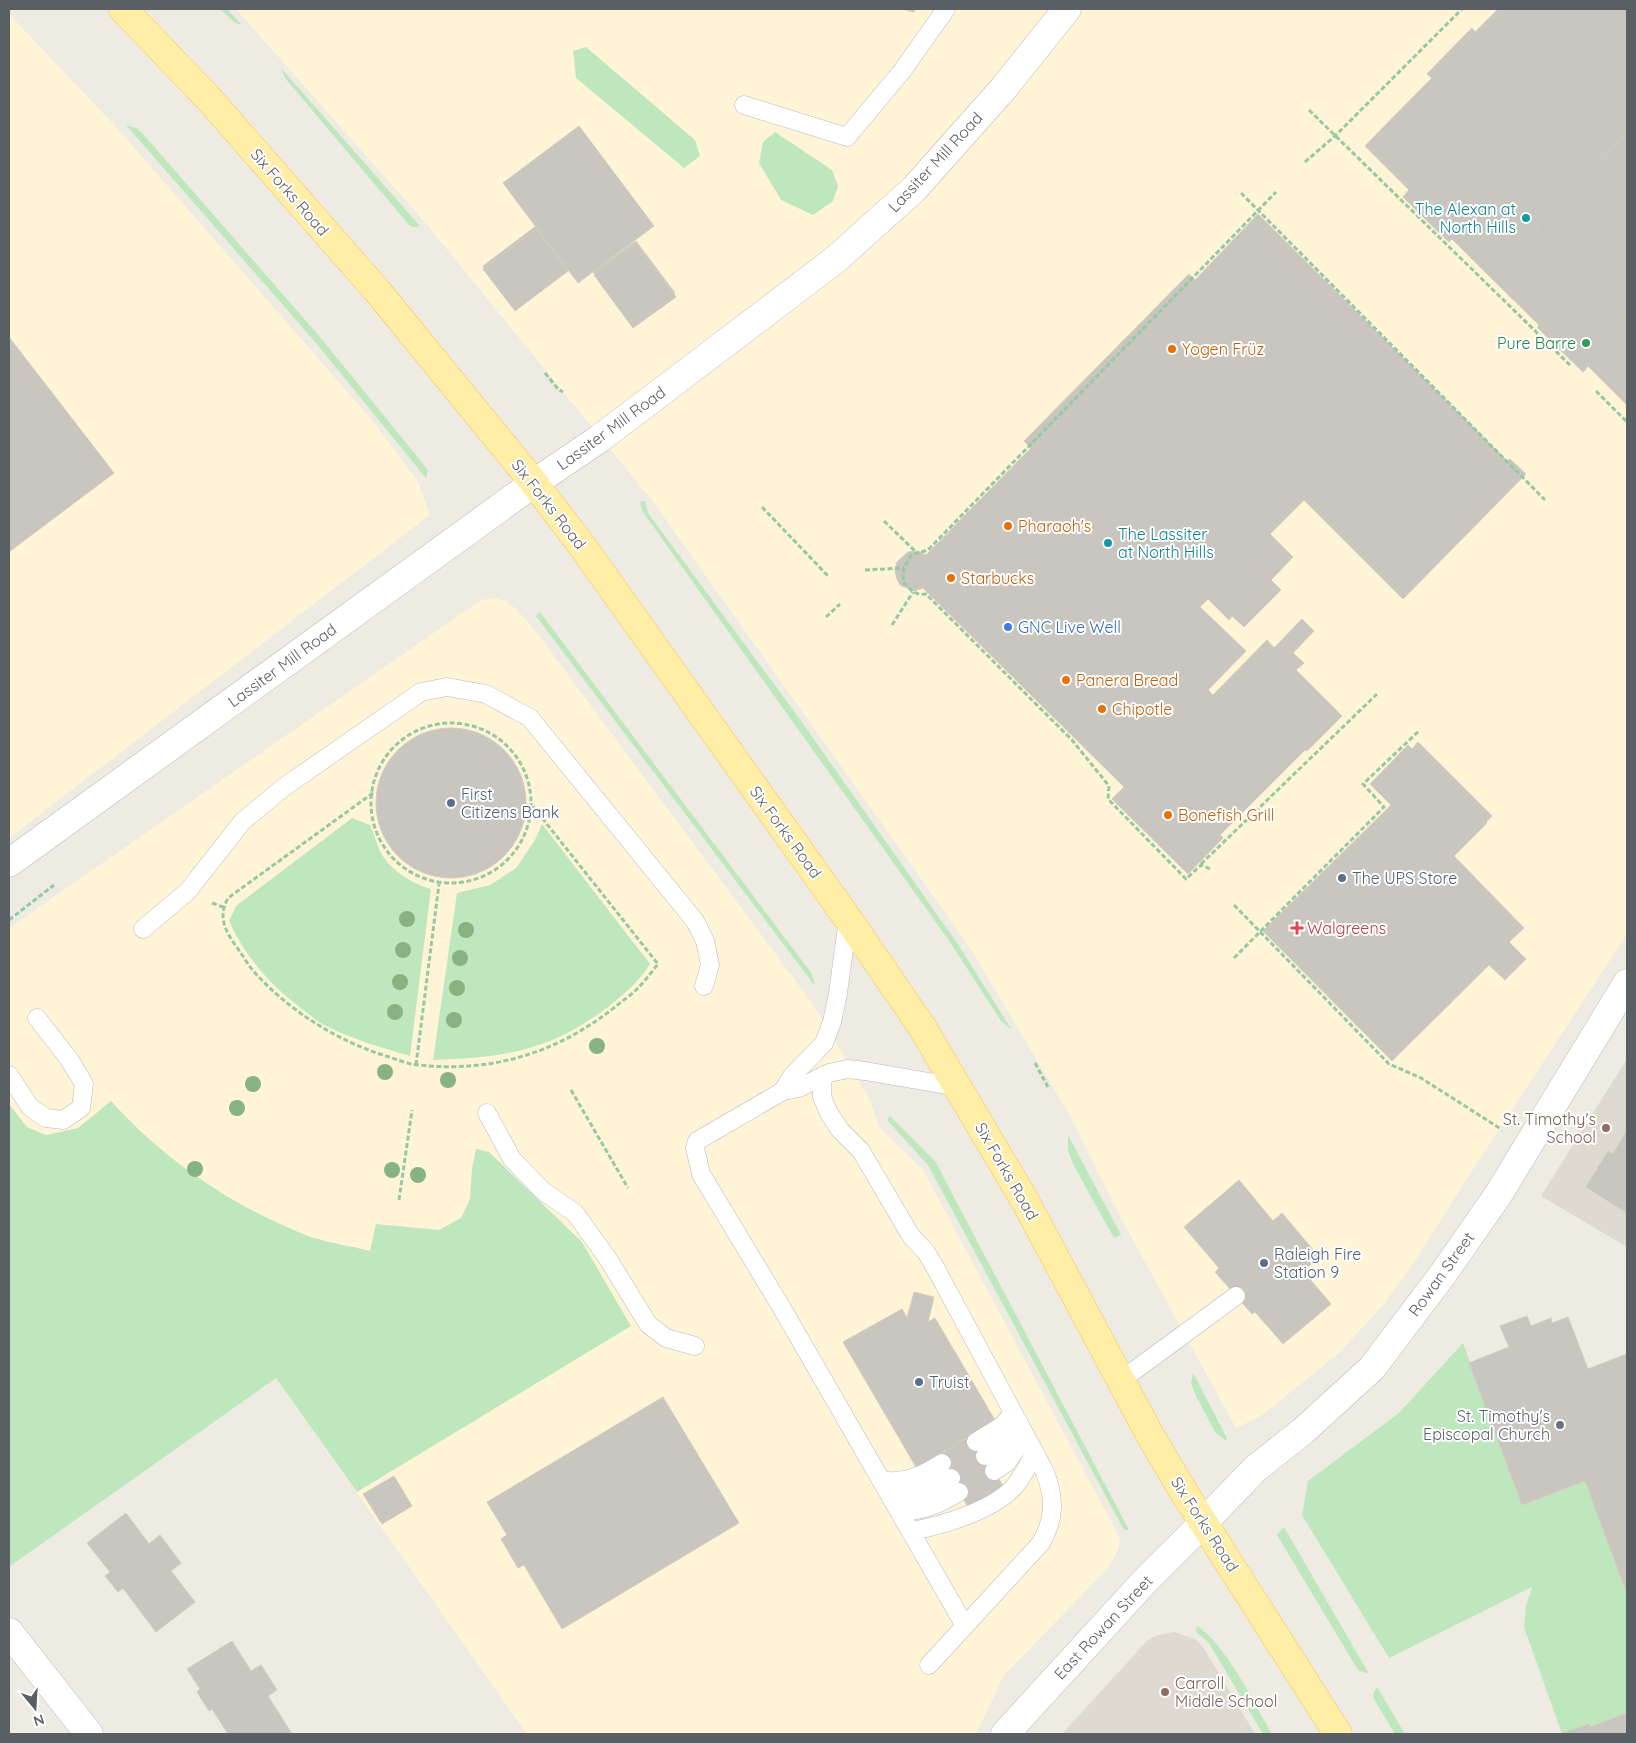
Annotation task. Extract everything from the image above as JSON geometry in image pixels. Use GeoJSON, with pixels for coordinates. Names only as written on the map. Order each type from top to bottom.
{"type":"FeatureCollection","features":[{"type":"Feature","properties":{"kind":"main road","name":"Six Forks Road"},"geometry":{"type":"LineString","coordinates":[[123,9],[209,99],[378,293],[534,483],[580,543],[848,919],[922,1027],[1030,1209],[1120,1381],[1155,1443],[1203,1523],[1338,1734]]}},
{"type":"Feature","properties":{"kind":"street","name":"Lassiter Mill Road"},"geometry":{"type":"LineString","coordinates":[[9,864],[534,483],[599,439],[835,260],[914,189],[1003,89],[1067,9]]}},
{"type":"Feature","properties":{"kind":"street","name":"Rowan Street"},"geometry":{"type":"LineString","coordinates":[[1203,1523],[1255,1469],[1303,1431],[1372,1368],[1443,1274],[1498,1195],[1627,983]]}},
{"type":"Feature","properties":{"kind":"street","name":"East Rowan Street"},"geometry":{"type":"LineString","coordinates":[[1005,1734],[1144,1582],[1203,1523]]}},
{"type":"Feature","properties":{"kind":"street"},"geometry":{"type":"LineString","coordinates":[[9,1632],[89,1734]]}},
{"type":"Feature","properties":{"kind":"lane"},"geometry":{"type":"LineString","coordinates":[[744,105],[848,137],[902,71],[946,9]]}},
{"type":"Feature","properties":{"kind":"lane"},"geometry":{"type":"LineString","coordinates":[[143,929],[188,891],[242,822],[284,787],[420,692],[447,687],[486,694],[530,718],[694,921],[705,941],[710,965],[704,986]]}},
{"type":"Feature","properties":{"kind":"lane"},"geometry":{"type":"LineString","coordinates":[[783,1091],[792,1076],[824,1044],[832,1022],[838,993],[848,919]]}},
{"type":"Feature","properties":{"kind":"lane"},"geometry":{"type":"LineString","coordinates":[[9,1075],[30,1107],[46,1118],[64,1120],[81,1108],[84,1084],[69,1058],[36,1018]]}},
{"type":"Feature","properties":{"kind":"lane"},"geometry":{"type":"LineString","coordinates":[[958,1087],[865,1070],[848,1069],[824,1075],[799,1088],[783,1091],[697,1141],[695,1148],[701,1174],[783,1310],[965,1626]]}},
{"type":"Feature","properties":{"kind":"lane"},"geometry":{"type":"LineString","coordinates":[[824,1075],[822,1097],[829,1113],[840,1130],[861,1151],[911,1236],[926,1252],[1035,1453],[1051,1488],[1053,1510],[1049,1529],[1041,1543],[929,1665]]}},
{"type":"Feature","properties":{"kind":"lane"},"geometry":{"type":"LineString","coordinates":[[487,1113],[512,1159],[543,1191],[574,1213],[608,1259],[648,1324],[666,1338],[695,1346]]}},
{"type":"Feature","properties":{"kind":"lane"},"geometry":{"type":"LineString","coordinates":[[1120,1381],[1236,1296]]}},
{"type":"Feature","properties":{"kind":"lane"},"geometry":{"type":"LineString","coordinates":[[1019,1424],[1006,1463],[985,1456],[1002,1426],[1019,1424]]}},
{"type":"Feature","properties":{"kind":"lane"},"geometry":{"type":"LineString","coordinates":[[911,1531],[941,1525],[978,1510],[1003,1496],[1012,1490],[1019,1481],[1035,1453]]}},
{"type":"Feature","properties":{"kind":"lane"},"geometry":{"type":"LineString","coordinates":[[880,1480],[889,1482],[920,1477],[951,1478],[922,1494],[913,1496],[895,1505]]}},
{"type":"Feature","properties":{"kind":"path"},"geometry":{"type":"LineString","coordinates":[[1304,162],[1336,136],[1462,9]]}},
{"type":"Feature","properties":{"kind":"path"},"geometry":{"type":"LineString","coordinates":[[1309,110],[1571,366]]}},
{"type":"Feature","properties":{"kind":"path"},"geometry":{"type":"LineString","coordinates":[[1276,192],[928,550],[911,556],[904,568],[903,582],[912,592],[920,595],[926,594],[1072,740],[1110,786],[1108,799],[1186,879],[1377,694]]}},
{"type":"Feature","properties":{"kind":"path"},"geometry":{"type":"LineString","coordinates":[[1241,193],[1545,500]]}},
{"type":"Feature","properties":{"kind":"path"},"geometry":{"type":"LineString","coordinates":[[545,373],[558,389],[563,392]]}},
{"type":"Feature","properties":{"kind":"path"},"geometry":{"type":"LineString","coordinates":[[1596,391],[1627,422]]}},
{"type":"Feature","properties":{"kind":"path"},"geometry":{"type":"LineString","coordinates":[[762,507],[829,577]]}},
{"type":"Feature","properties":{"kind":"path"},"geometry":{"type":"LineString","coordinates":[[884,521],[917,553]]}},
{"type":"Feature","properties":{"kind":"path"},"geometry":{"type":"LineString","coordinates":[[865,570],[904,568]]}},
{"type":"Feature","properties":{"kind":"path"},"geometry":{"type":"LineString","coordinates":[[892,625],[912,592]]}},
{"type":"Feature","properties":{"kind":"path"},"geometry":{"type":"LineString","coordinates":[[826,617],[840,604]]}},
{"type":"Feature","properties":{"kind":"path"},"geometry":{"type":"LineString","coordinates":[[459,723],[486,730],[506,743],[520,764],[529,786],[531,804],[529,821],[522,840],[507,861],[484,876],[461,883],[439,884],[413,874],[392,859],[379,835],[372,814],[373,794],[378,775],[387,758],[399,743],[415,731],[442,724],[459,723]]}},
{"type":"Feature","properties":{"kind":"path"},"geometry":{"type":"LineString","coordinates":[[1234,958],[1384,807],[1363,784],[1420,730]]}},
{"type":"Feature","properties":{"kind":"path"},"geometry":{"type":"LineString","coordinates":[[373,794],[228,898],[223,906],[222,920],[233,942],[255,973],[284,1000],[318,1026],[368,1050],[416,1065],[463,1066],[483,1064],[512,1060],[551,1047],[595,1023],[635,990],[658,964],[531,804]]}},
{"type":"Feature","properties":{"kind":"path"},"geometry":{"type":"LineString","coordinates":[[1201,865],[1210,869]]}},
{"type":"Feature","properties":{"kind":"path"},"geometry":{"type":"LineString","coordinates":[[416,1065],[439,884]]}},
{"type":"Feature","properties":{"kind":"path"},"geometry":{"type":"LineString","coordinates":[[9,920],[54,886]]}},
{"type":"Feature","properties":{"kind":"path"},"geometry":{"type":"LineString","coordinates":[[1234,905],[1258,932],[1389,1064],[1421,1078],[1502,1129]]}},
{"type":"Feature","properties":{"kind":"path"},"geometry":{"type":"LineString","coordinates":[[1035,1063],[1048,1087]]}},
{"type":"Feature","properties":{"kind":"path"},"geometry":{"type":"LineString","coordinates":[[571,1090],[628,1188]]}},
{"type":"Feature","properties":{"kind":"path"},"geometry":{"type":"LineString","coordinates":[[399,1200],[412,1110]]}},
{"type":"Feature","properties":{"kind":"shaded area"},"geometry":{"type":"Polygon","coordinates":[[[236,9],[1627,9],[1627,934],[1419,1255],[1384,1304],[1339,1353],[1261,1416],[1236,1428],[1123,1222],[1071,1118],[971,949],[654,503],[423,220],[236,9]]]}},
{"type":"Feature","properties":{"kind":"shaded area"},"geometry":{"type":"Polygon","coordinates":[[[9,14],[116,127],[371,419],[417,480],[430,515],[9,838],[9,14]]]}},
{"type":"Feature","properties":{"kind":"shaded area"},"geometry":{"type":"Polygon","coordinates":[[[494,598],[506,601],[517,610],[537,633],[812,1003],[869,1098],[879,1127],[923,1170],[1119,1536],[1119,1548],[1109,1567],[1004,1675],[976,1734],[527,1734],[276,1378],[9,1567],[9,928],[481,600],[494,598]]]}},
{"type":"Feature","properties":{"kind":"shaded area","name":"St. Timothy's School"},"geometry":{"type":"Polygon","coordinates":[[[1627,1059],[1627,1247],[1541,1196],[1627,1059]]]}},
{"type":"Feature","properties":{"kind":"shaded area","name":"Carroll Middle School"},"geometry":{"type":"Polygon","coordinates":[[[1174,1632],[1197,1640],[1205,1650],[1255,1734],[1062,1734],[1147,1641],[1155,1636],[1174,1632]]]}},
{"type":"Feature","properties":{"kind":"green space"},"geometry":{"type":"Polygon","coordinates":[[[220,9],[227,9],[242,25],[235,23],[220,9]]]}},
{"type":"Feature","properties":{"kind":"green space"},"geometry":{"type":"Polygon","coordinates":[[[586,47],[695,140],[700,156],[684,168],[576,78],[573,51],[586,47]]]}},
{"type":"Feature","properties":{"kind":"green space"},"geometry":{"type":"Polygon","coordinates":[[[281,68],[420,226],[410,226],[285,78],[281,68]]]}},
{"type":"Feature","properties":{"kind":"green space"},"geometry":{"type":"Polygon","coordinates":[[[126,125],[136,128],[143,134],[320,337],[428,470],[426,478],[316,343],[126,125]]]}},
{"type":"Feature","properties":{"kind":"green space"},"geometry":{"type":"Polygon","coordinates":[[[775,132],[832,170],[838,186],[833,201],[813,215],[781,200],[759,163],[763,142],[775,132]]]}},
{"type":"Feature","properties":{"kind":"green space"},"geometry":{"type":"Polygon","coordinates":[[[645,501],[648,513],[799,718],[957,943],[1012,1030],[1001,1021],[950,942],[645,515],[640,502],[645,501]]]}},
{"type":"Feature","properties":{"kind":"green space"},"geometry":{"type":"Polygon","coordinates":[[[540,612],[812,974],[815,986],[536,616],[540,612]]]}},
{"type":"Feature","properties":{"kind":"green space"},"geometry":{"type":"Polygon","coordinates":[[[352,818],[370,825],[378,847],[394,869],[412,881],[431,889],[410,1056],[355,1039],[315,1019],[269,981],[243,947],[229,921],[236,906],[352,818]]]}},
{"type":"Feature","properties":{"kind":"green space"},"geometry":{"type":"Polygon","coordinates":[[[542,824],[650,964],[636,982],[608,1007],[587,1022],[546,1043],[504,1054],[433,1060],[457,893],[490,885],[516,868],[535,840],[542,824]]]}},
{"type":"Feature","properties":{"kind":"green space"},"geometry":{"type":"Polygon","coordinates":[[[111,1101],[132,1123],[178,1163],[229,1197],[255,1212],[311,1237],[370,1251],[376,1224],[439,1230],[461,1218],[470,1199],[472,1168],[476,1149],[489,1152],[582,1242],[631,1326],[357,1492],[276,1378],[9,1567],[9,1104],[27,1127],[46,1135],[78,1128],[111,1101]]]}},
{"type":"Feature","properties":{"kind":"green space"},"geometry":{"type":"Polygon","coordinates":[[[890,1116],[935,1161],[1129,1530],[1124,1530],[928,1165],[887,1120],[890,1116]]]}},
{"type":"Feature","properties":{"kind":"green space"},"geometry":{"type":"Polygon","coordinates":[[[1068,1135],[1121,1235],[1114,1238],[1074,1166],[1068,1150],[1068,1135]]]}},
{"type":"Feature","properties":{"kind":"green space"},"geometry":{"type":"Polygon","coordinates":[[[1463,1343],[1522,1505],[1585,1481],[1627,1594],[1627,1713],[1590,1727],[1588,1724],[1562,1734],[1524,1627],[1526,1606],[1532,1587],[1389,1658],[1302,1515],[1308,1481],[1399,1413],[1463,1343]]]}},
{"type":"Feature","properties":{"kind":"green space"},"geometry":{"type":"Polygon","coordinates":[[[1193,1373],[1227,1438],[1226,1441],[1215,1432],[1196,1396],[1191,1383],[1193,1373]]]}},
{"type":"Feature","properties":{"kind":"green space"},"geometry":{"type":"Polygon","coordinates":[[[1284,1527],[1369,1674],[1358,1670],[1277,1535],[1284,1527]]]}},
{"type":"Feature","properties":{"kind":"green space"},"geometry":{"type":"Polygon","coordinates":[[[1197,1626],[1219,1647],[1229,1661],[1272,1734],[1263,1734],[1209,1643],[1196,1632],[1197,1626]]]}},
{"type":"Feature","properties":{"kind":"green space"},"geometry":{"type":"Polygon","coordinates":[[[1377,1687],[1405,1734],[1395,1734],[1374,1699],[1373,1694],[1377,1687]]]}},
{"type":"Feature","properties":{"kind":"building"},"geometry":{"type":"Polygon","coordinates":[[[903,9],[916,9],[914,12],[903,9]]]}},
{"type":"Feature","properties":{"kind":"building","name":"The Alexan at North Hills"},"geometry":{"type":"Polygon","coordinates":[[[1498,9],[1627,9],[1627,17],[1625,15],[1602,39],[1607,45],[1593,60],[1587,55],[1510,133],[1511,148],[1557,193],[1627,122],[1627,405],[1588,366],[1583,372],[1537,327],[1539,325],[1452,239],[1449,242],[1403,197],[1409,190],[1365,146],[1432,78],[1427,74],[1472,28],[1475,32],[1498,9]]]}},
{"type":"Feature","properties":{"kind":"building","name":"The Alexan at North Hills"},"geometry":{"type":"Polygon","coordinates":[[[1498,9],[1627,9],[1627,405],[1588,366],[1583,372],[1537,327],[1539,325],[1452,239],[1449,242],[1403,197],[1409,190],[1365,146],[1432,78],[1427,74],[1472,28],[1475,32],[1498,9]]]}},
{"type":"Feature","properties":{"kind":"building"},"geometry":{"type":"Polygon","coordinates":[[[579,126],[654,226],[578,283],[503,183],[579,126]]]}},
{"type":"Feature","properties":{"kind":"building"},"geometry":{"type":"Polygon","coordinates":[[[1627,133],[1627,320],[1535,228],[1627,133]]]}},
{"type":"Feature","properties":{"kind":"building","name":"The Lassiter at North Hills"},"geometry":{"type":"Polygon","coordinates":[[[1258,214],[1507,461],[1510,459],[1526,474],[1403,599],[1304,500],[1270,534],[1293,557],[1271,580],[1281,590],[1244,627],[1232,616],[1229,620],[1208,599],[1200,607],[1246,651],[1208,690],[1213,695],[1267,640],[1274,648],[1302,619],[1314,631],[1293,653],[1304,663],[1296,670],[1342,716],[1220,835],[1223,838],[1188,874],[1112,799],[1124,787],[923,588],[914,591],[900,585],[895,570],[897,562],[908,552],[918,551],[926,555],[1031,448],[1024,441],[1189,274],[1195,280],[1258,214]]]}},
{"type":"Feature","properties":{"kind":"building"},"geometry":{"type":"Polygon","coordinates":[[[536,226],[567,268],[514,308],[483,266],[536,226]]]}},
{"type":"Feature","properties":{"kind":"building"},"geometry":{"type":"Polygon","coordinates":[[[536,229],[568,271],[515,311],[483,269],[536,229]]]}},
{"type":"Feature","properties":{"kind":"building"},"geometry":{"type":"Polygon","coordinates":[[[636,241],[675,293],[633,325],[593,272],[636,241]]]}},
{"type":"Feature","properties":{"kind":"building"},"geometry":{"type":"Polygon","coordinates":[[[636,243],[676,297],[633,328],[594,275],[636,243]]]}},
{"type":"Feature","properties":{"kind":"building"},"geometry":{"type":"Polygon","coordinates":[[[9,337],[114,473],[9,552],[9,337]]]}},
{"type":"Feature","properties":{"kind":"building","name":"First Citizens Bank"},"geometry":{"type":"Polygon","coordinates":[[[451,728],[480,734],[504,750],[520,774],[526,803],[520,832],[504,856],[480,872],[451,878],[422,872],[398,856],[382,832],[376,803],[382,774],[398,750],[422,734],[451,728]]]}},
{"type":"Feature","properties":{"kind":"building"},"geometry":{"type":"Polygon","coordinates":[[[1418,742],[1492,816],[1454,856],[1524,928],[1509,942],[1526,959],[1505,980],[1489,965],[1392,1061],[1263,931],[1391,805],[1370,784],[1408,745],[1412,749],[1418,742]]]}},
{"type":"Feature","properties":{"kind":"building"},"geometry":{"type":"Polygon","coordinates":[[[1627,1130],[1627,1213],[1586,1187],[1608,1151],[1613,1154],[1627,1130]]]}},
{"type":"Feature","properties":{"kind":"building","name":"Raleigh Fire Station 9"},"geometry":{"type":"Polygon","coordinates":[[[1239,1180],[1273,1221],[1282,1213],[1319,1257],[1303,1271],[1331,1304],[1283,1344],[1255,1312],[1252,1314],[1215,1272],[1219,1268],[1184,1227],[1239,1180]]]}},
{"type":"Feature","properties":{"kind":"building","name":"Truist"},"geometry":{"type":"Polygon","coordinates":[[[914,1292],[934,1297],[928,1322],[935,1318],[996,1422],[916,1467],[843,1342],[902,1309],[907,1318],[914,1292]]]}},
{"type":"Feature","properties":{"kind":"building","name":"St. Timothy's Episcopal Church"},"geometry":{"type":"Polygon","coordinates":[[[1527,1316],[1531,1326],[1551,1318],[1552,1323],[1568,1317],[1588,1369],[1627,1354],[1627,1594],[1585,1481],[1522,1505],[1469,1363],[1509,1347],[1500,1326],[1527,1316]]]}},
{"type":"Feature","properties":{"kind":"building"},"geometry":{"type":"Polygon","coordinates":[[[663,1397],[739,1523],[562,1629],[524,1565],[518,1568],[501,1539],[507,1535],[487,1502],[663,1397]]]}},
{"type":"Feature","properties":{"kind":"building"},"geometry":{"type":"Polygon","coordinates":[[[972,1435],[1005,1489],[970,1510],[937,1456],[972,1435]]]}},
{"type":"Feature","properties":{"kind":"building"},"geometry":{"type":"Polygon","coordinates":[[[394,1476],[412,1506],[382,1524],[363,1494],[394,1476]]]}},
{"type":"Feature","properties":{"kind":"building"},"geometry":{"type":"Polygon","coordinates":[[[126,1513],[149,1544],[160,1535],[181,1563],[171,1571],[195,1602],[156,1632],[123,1588],[118,1592],[105,1576],[110,1572],[87,1543],[126,1513]]]}},
{"type":"Feature","properties":{"kind":"building"},"geometry":{"type":"Polygon","coordinates":[[[232,1641],[251,1671],[261,1665],[277,1690],[268,1696],[292,1734],[228,1734],[212,1709],[209,1711],[197,1692],[200,1689],[187,1669],[232,1641]]]}},
{"type":"Feature","properties":{"kind":"building"},"geometry":{"type":"Polygon","coordinates":[[[1627,1713],[1627,1734],[1560,1734],[1589,1724],[1590,1727],[1627,1713]]]}},
{"type":"Feature","properties":{"kind":"place","name":"The Alexan at North Hills"},"geometry":{"type":"Point","coordinates":[1526,218]}},
{"type":"Feature","properties":{"kind":"place","name":"Pure Barre"},"geometry":{"type":"Point","coordinates":[1586,343]}},
{"type":"Feature","properties":{"kind":"place","name":"Yogen Früz"},"geometry":{"type":"Point","coordinates":[1172,349]}},
{"type":"Feature","properties":{"kind":"place","name":"Pharaoh's"},"geometry":{"type":"Point","coordinates":[1008,526]}},
{"type":"Feature","properties":{"kind":"place","name":"The Lassiter at North Hills"},"geometry":{"type":"Point","coordinates":[1108,543]}},
{"type":"Feature","properties":{"kind":"place","name":"Starbucks"},"geometry":{"type":"Point","coordinates":[951,578]}},
{"type":"Feature","properties":{"kind":"place","name":"GNC Live Well"},"geometry":{"type":"Point","coordinates":[1008,627]}},
{"type":"Feature","properties":{"kind":"place","name":"Panera Bread"},"geometry":{"type":"Point","coordinates":[1066,680]}},
{"type":"Feature","properties":{"kind":"place","name":"Chipotle"},"geometry":{"type":"Point","coordinates":[1102,709]}},
{"type":"Feature","properties":{"kind":"place","name":"First Citizens Bank"},"geometry":{"type":"Point","coordinates":[451,803]}},
{"type":"Feature","properties":{"kind":"place","name":"Bonefish Grill"},"geometry":{"type":"Point","coordinates":[1168,815]}},
{"type":"Feature","properties":{"kind":"place","name":"The UPS Store"},"geometry":{"type":"Point","coordinates":[1342,878]}},
{"type":"Feature","properties":{"kind":"place","name":"Walgreens"},"geometry":{"type":"Point","coordinates":[1297,928]}},
{"type":"Feature","properties":{"kind":"place","name":"St. Timothy's School"},"geometry":{"type":"Point","coordinates":[1606,1128]}},
{"type":"Feature","properties":{"kind":"place","name":"Raleigh Fire Station 9"},"geometry":{"type":"Point","coordinates":[1264,1263]}},
{"type":"Feature","properties":{"kind":"place","name":"Truist"},"geometry":{"type":"Point","coordinates":[919,1382]}},
{"type":"Feature","properties":{"kind":"place","name":"St. Timothy's Episcopal Church"},"geometry":{"type":"Point","coordinates":[1560,1425]}},
{"type":"Feature","properties":{"kind":"place","name":"Carroll Middle School"},"geometry":{"type":"Point","coordinates":[1165,1692]}}]}
